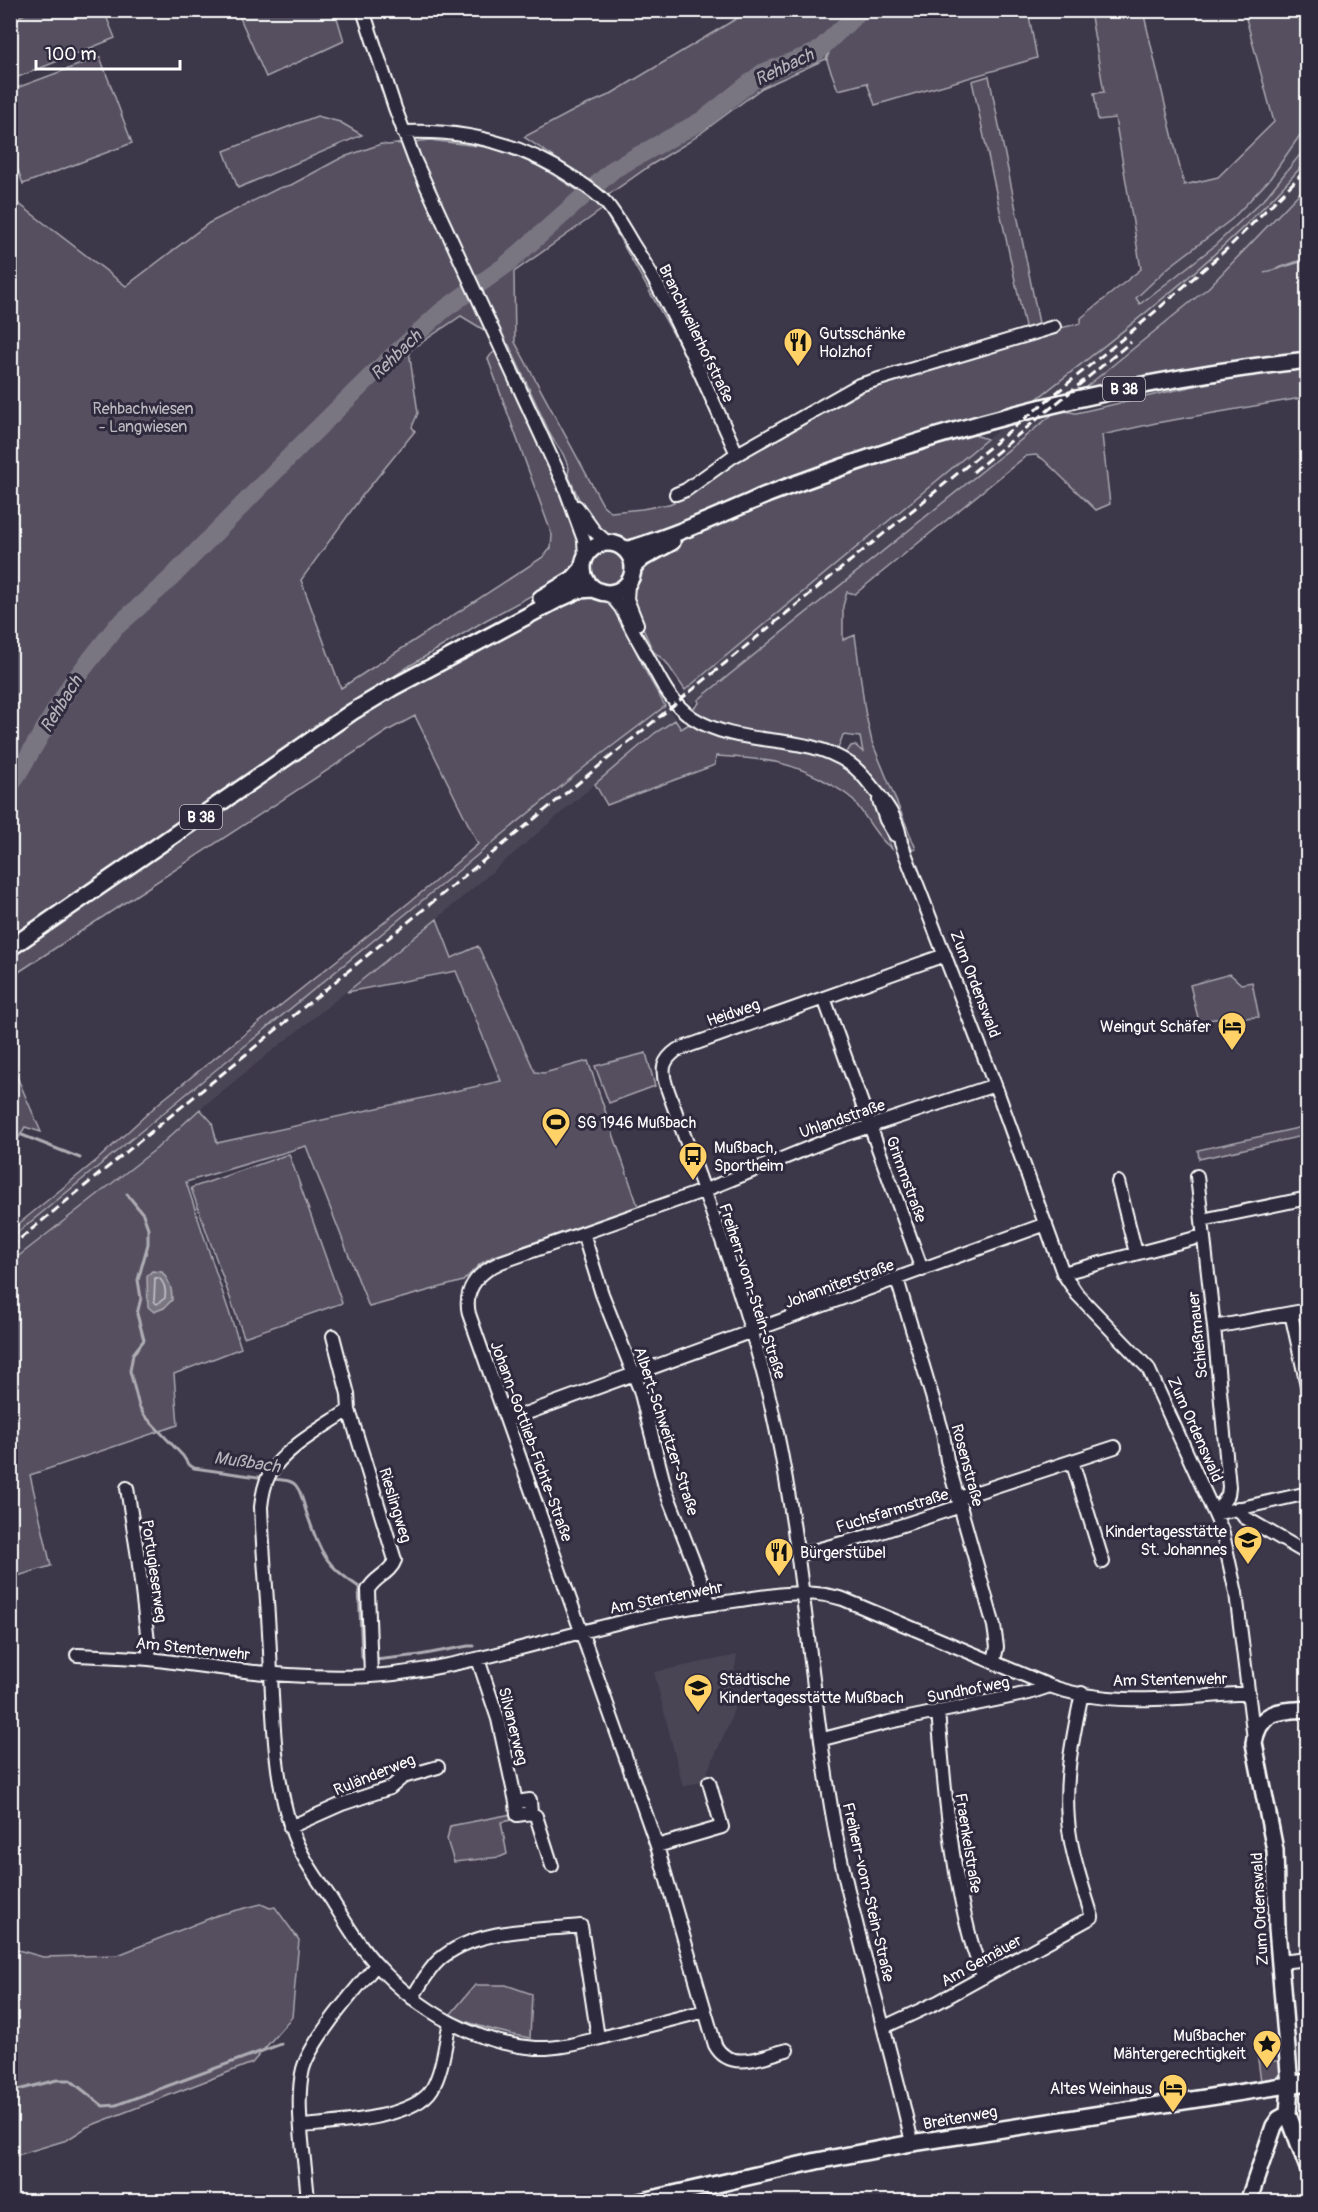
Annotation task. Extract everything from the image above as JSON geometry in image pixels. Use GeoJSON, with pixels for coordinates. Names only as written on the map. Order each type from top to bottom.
{"type":"FeatureCollection","features":[{"type":"Feature","properties":{"kind":"main road","name":"B 38"},"geometry":{"type":"LineString","coordinates":[[634,566],[643,558],[708,522],[767,495],[853,463],[989,422],[1087,397],[1155,383],[1308,360]]}},
{"type":"Feature","properties":{"kind":"main road","name":"B 38"},"geometry":{"type":"LineString","coordinates":[[626,550],[708,522]]}},
{"type":"Feature","properties":{"kind":"main road"},"geometry":{"type":"LineString","coordinates":[[608,543],[626,550],[634,566],[632,577],[619,591],[599,591],[585,579],[584,563],[593,548],[608,543]]}},
{"type":"Feature","properties":{"kind":"main road","name":"B 38"},"geometry":{"type":"LineString","coordinates":[[392,688],[447,651],[568,583],[584,563]]}},
{"type":"Feature","properties":{"kind":"main road","name":"B 38"},"geometry":{"type":"LineString","coordinates":[[10,948],[352,712],[392,688],[559,599],[579,590],[599,591]]}},
{"type":"Feature","properties":{"kind":"main road"},"geometry":{"type":"LineString","coordinates":[[1254,1743],[1260,1723],[1266,1717],[1280,1712],[1308,1709]]}},
{"type":"Feature","properties":{"kind":"main road","name":"Zum Ordenswald"},"geometry":{"type":"LineString","coordinates":[[1254,1743],[1275,1850],[1280,1962],[1290,2085],[1288,2114]]}},
{"type":"Feature","properties":{"kind":"main road","name":"Breitenweg"},"geometry":{"type":"LineString","coordinates":[[639,2202],[817,2161],[912,2143],[1308,2082]]}},
{"type":"Feature","properties":{"kind":"main road"},"geometry":{"type":"LineString","coordinates":[[1248,2202],[1274,2126],[1279,2119],[1288,2114],[1308,2168]]}},
{"type":"Feature","properties":{"kind":"street"},"geometry":{"type":"LineString","coordinates":[[363,10],[403,132],[423,181],[564,485],[584,540],[584,563]]}},
{"type":"Feature","properties":{"kind":"street","name":"Branchweilerhofstraße"},"geometry":{"type":"LineString","coordinates":[[403,132],[450,133],[509,144],[552,164],[607,204],[647,266],[668,304],[737,454]]}},
{"type":"Feature","properties":{"kind":"street"},"geometry":{"type":"LineString","coordinates":[[676,494],[686,490],[737,454],[859,385],[1054,327]]}},
{"type":"Feature","properties":{"kind":"street"},"geometry":{"type":"LineString","coordinates":[[564,485],[594,531],[608,543]]}},
{"type":"Feature","properties":{"kind":"street","name":"Zum Ordenswald"},"geometry":{"type":"LineString","coordinates":[[627,585],[629,603],[650,662]]}},
{"type":"Feature","properties":{"kind":"street","name":"Zum Ordenswald"},"geometry":{"type":"LineString","coordinates":[[599,591],[612,597],[621,609],[669,697],[693,718],[722,732],[804,745],[827,752],[858,771],[877,793],[886,820],[901,843],[945,955],[1063,1273],[1077,1294],[1148,1368],[1215,1514],[1226,1543],[1232,1569],[1254,1743]]}},
{"type":"Feature","properties":{"kind":"street","name":"Heidweg"},"geometry":{"type":"LineString","coordinates":[[703,1191],[663,1075],[665,1061],[676,1050],[945,955]]}},
{"type":"Feature","properties":{"kind":"street","name":"Grimmstraße"},"geometry":{"type":"LineString","coordinates":[[824,998],[922,1270]]}},
{"type":"Feature","properties":{"kind":"street","name":"Uhlandstraße"},"geometry":{"type":"LineString","coordinates":[[703,1191],[798,1151],[995,1085]]}},
{"type":"Feature","properties":{"kind":"street","name":"Schießmauer"},"geometry":{"type":"LineString","coordinates":[[1197,1176],[1229,1487],[1228,1495],[1215,1514]]}},
{"type":"Feature","properties":{"kind":"street"},"geometry":{"type":"LineString","coordinates":[[1118,1182],[1136,1253]]}},
{"type":"Feature","properties":{"kind":"street","name":"Johann-Gottlieb-Fichte-Straße"},"geometry":{"type":"LineString","coordinates":[[703,1191],[488,1268],[474,1280],[466,1303],[657,1846],[715,2045],[730,2061],[741,2061],[787,2050]]}},
{"type":"Feature","properties":{"kind":"street","name":"Freiherr-vom-Stein-Straße"},"geometry":{"type":"LineString","coordinates":[[703,1191],[752,1332],[777,1429],[798,1555],[842,1864],[912,2143]]}},
{"type":"Feature","properties":{"kind":"street"},"geometry":{"type":"LineString","coordinates":[[1202,1220],[1308,1198]]}},
{"type":"Feature","properties":{"kind":"street","name":"Johanniterstraße"},"geometry":{"type":"LineString","coordinates":[[508,1420],[1046,1224]]}},
{"type":"Feature","properties":{"kind":"street","name":"Albert-Schweitzer-Straße"},"geometry":{"type":"LineString","coordinates":[[583,1233],[602,1294],[634,1373],[666,1491],[710,1604]]}},
{"type":"Feature","properties":{"kind":"street"},"geometry":{"type":"LineString","coordinates":[[1063,1273],[1203,1236]]}},
{"type":"Feature","properties":{"kind":"street","name":"Rosenstraße"},"geometry":{"type":"LineString","coordinates":[[897,1279],[942,1433],[994,1626],[997,1647],[994,1661]]}},
{"type":"Feature","properties":{"kind":"street"},"geometry":{"type":"LineString","coordinates":[[1214,1327],[1308,1310]]}},
{"type":"Feature","properties":{"kind":"street"},"geometry":{"type":"LineString","coordinates":[[1291,1313],[1308,1390]]}},
{"type":"Feature","properties":{"kind":"street","name":"Rieslingweg"},"geometry":{"type":"LineString","coordinates":[[333,1336],[348,1394],[349,1410],[395,1560],[393,1567],[372,1583],[368,1590],[371,1666]]}},
{"type":"Feature","properties":{"kind":"street"},"geometry":{"type":"LineString","coordinates":[[349,1410],[285,1456],[267,1480],[261,1507],[271,1673],[281,1783],[290,1827],[307,1862],[376,1965],[412,1998],[450,2022],[498,2041],[538,2048],[598,2038],[705,2011]]}},
{"type":"Feature","properties":{"kind":"street","name":"Fuchsfarmstraße"},"geometry":{"type":"LineString","coordinates":[[798,1555],[875,1534],[1115,1447]]}},
{"type":"Feature","properties":{"kind":"street"},"geometry":{"type":"LineString","coordinates":[[1072,1461],[1103,1562]]}},
{"type":"Feature","properties":{"kind":"street","name":"Portugieserweg"},"geometry":{"type":"LineString","coordinates":[[127,1488],[150,1659]]}},
{"type":"Feature","properties":{"kind":"street"},"geometry":{"type":"LineString","coordinates":[[1215,1514],[1308,1493]]}},
{"type":"Feature","properties":{"kind":"street"},"geometry":{"type":"LineString","coordinates":[[1238,1508],[1244,1517],[1308,1554]]}},
{"type":"Feature","properties":{"kind":"street","name":"Am Stentenwehr"},"geometry":{"type":"LineString","coordinates":[[77,1655],[150,1659],[207,1668],[326,1676],[371,1666],[478,1659],[655,1614],[710,1604],[803,1592],[826,1594],[843,1599],[1050,1686],[1082,1694],[1145,1699],[1249,1700],[1280,1712]]}},
{"type":"Feature","properties":{"kind":"street","name":"Silvanerweg"},"geometry":{"type":"LineString","coordinates":[[478,1659],[498,1719],[516,1802],[530,1800],[531,1813],[536,1815],[552,1866]]}},
{"type":"Feature","properties":{"kind":"street","name":"Sundhofweg"},"geometry":{"type":"LineString","coordinates":[[823,1739],[938,1711],[1029,1693],[1050,1686]]}},
{"type":"Feature","properties":{"kind":"street","name":"Am Gemäuer"},"geometry":{"type":"LineString","coordinates":[[884,2027],[899,2022],[1092,1917],[1071,1840],[1067,1794],[1071,1746],[1082,1694]]}},
{"type":"Feature","properties":{"kind":"street","name":"Fraenkelstraße"},"geometry":{"type":"LineString","coordinates":[[938,1711],[944,1791],[954,1859],[968,1930],[984,1977]]}},
{"type":"Feature","properties":{"kind":"street","name":"Ruländerweg"},"geometry":{"type":"LineString","coordinates":[[290,1827],[342,1804],[390,1788],[403,1777],[438,1767]]}},
{"type":"Feature","properties":{"kind":"street"},"geometry":{"type":"LineString","coordinates":[[657,1846],[722,1827],[709,1782]]}},
{"type":"Feature","properties":{"kind":"street"},"geometry":{"type":"LineString","coordinates":[[412,1998],[437,1962],[468,1943],[505,1934],[581,1926],[598,2038]]}},
{"type":"Feature","properties":{"kind":"street"},"geometry":{"type":"LineString","coordinates":[[1280,1962],[1308,1959]]}},
{"type":"Feature","properties":{"kind":"street"},"geometry":{"type":"LineString","coordinates":[[308,2202],[300,2082],[303,2067],[319,2038],[376,1965]]}},
{"type":"Feature","properties":{"kind":"street"},"geometry":{"type":"LineString","coordinates":[[302,2126],[363,2120],[403,2108],[426,2096],[436,2079],[450,2022]]}},
{"type":"Feature","properties":{"kind":"shaded area"},"geometry":{"type":"Polygon","coordinates":[[[1307,125],[1307,185],[1209,287],[975,479],[692,705],[682,693],[987,439],[1084,362],[1130,297],[1232,219],[1307,125]]]}},
{"type":"Feature","properties":{"kind":"shaded area"},"geometry":{"type":"Polygon","coordinates":[[[665,706],[675,720],[655,733],[437,919],[200,1109],[156,1149],[11,1262],[11,1238],[586,766],[665,706]]]}},
{"type":"Feature","properties":{"kind":"shaded area","name":"Städtische Kindertagesstätte Mußbach"},"geometry":{"type":"Polygon","coordinates":[[[737,1655],[732,1686],[735,1705],[730,1722],[703,1781],[683,1787],[654,1672],[737,1655]]]}},
{"type":"Feature","properties":{"kind":"green space"},"geometry":{"type":"Polygon","coordinates":[[[34,10],[104,11],[115,38],[11,80],[11,20],[34,10]]]}},
{"type":"Feature","properties":{"kind":"green space"},"geometry":{"type":"Polygon","coordinates":[[[237,11],[335,11],[344,41],[266,77],[237,11]]]}},
{"type":"Feature","properties":{"kind":"green space"},"geometry":{"type":"Polygon","coordinates":[[[749,11],[1028,11],[1037,58],[875,105],[867,83],[838,90],[827,61],[829,52],[826,59],[762,88],[689,142],[608,195],[524,137],[609,95],[749,11]]]}},
{"type":"Feature","properties":{"kind":"green space","name":"Rehbachwiesen - Langwiesen"},"geometry":{"type":"Polygon","coordinates":[[[1090,11],[1143,11],[1184,185],[1218,177],[1274,122],[1244,11],[1307,11],[1307,125],[1269,180],[1232,219],[1169,267],[1136,298],[1140,304],[1212,248],[1265,198],[1307,146],[1307,160],[1276,194],[1209,259],[1138,319],[1028,406],[975,417],[850,457],[637,542],[622,542],[600,531],[585,511],[568,475],[569,468],[563,454],[552,438],[509,345],[461,316],[409,351],[418,413],[412,427],[415,431],[362,496],[301,580],[341,688],[543,557],[551,548],[552,535],[488,359],[494,352],[499,352],[525,409],[582,550],[580,562],[564,578],[486,620],[411,665],[289,746],[91,885],[11,937],[10,197],[126,286],[209,223],[279,188],[291,185],[341,158],[381,144],[430,140],[494,148],[536,164],[593,200],[603,209],[514,272],[515,342],[603,505],[611,512],[669,504],[684,498],[737,461],[879,383],[1027,336],[972,81],[989,76],[1041,333],[1081,323],[1081,318],[1141,269],[1115,118],[1098,120],[1094,93],[1104,92],[1090,11]]]}},
{"type":"Feature","properties":{"kind":"green space"},"geometry":{"type":"Polygon","coordinates":[[[100,57],[132,143],[23,184],[11,150],[11,90],[100,57]]]}},
{"type":"Feature","properties":{"kind":"green space"},"geometry":{"type":"Polygon","coordinates":[[[317,116],[340,122],[362,135],[238,188],[224,151],[317,116]]]}},
{"type":"Feature","properties":{"kind":"green space"},"geometry":{"type":"Polygon","coordinates":[[[1307,185],[1307,258],[1264,273],[1307,260],[1307,355],[1081,391],[1209,287],[1307,185]]]}},
{"type":"Feature","properties":{"kind":"green space"},"geometry":{"type":"Polygon","coordinates":[[[612,203],[655,269],[680,346],[603,209],[612,203]]]}},
{"type":"Feature","properties":{"kind":"green space"},"geometry":{"type":"Polygon","coordinates":[[[1307,368],[1307,397],[1156,423],[1102,435],[1110,504],[1096,510],[1043,459],[1036,455],[1026,456],[855,594],[847,592],[843,606],[843,640],[855,635],[865,711],[872,742],[916,849],[912,850],[898,815],[845,755],[851,746],[855,745],[863,752],[860,737],[843,735],[837,751],[811,740],[731,730],[691,711],[699,703],[698,700],[1058,410],[1076,413],[1220,381],[1307,368]]]}},
{"type":"Feature","properties":{"kind":"green space"},"geometry":{"type":"Polygon","coordinates":[[[972,434],[987,439],[685,690],[666,662],[653,651],[632,604],[631,588],[640,568],[656,554],[731,516],[863,466],[957,436],[972,434]]]}},
{"type":"Feature","properties":{"kind":"green space"},"geometry":{"type":"Polygon","coordinates":[[[608,549],[621,555],[627,568],[621,581],[608,587],[595,581],[589,568],[595,555],[608,549]]]}},
{"type":"Feature","properties":{"kind":"green space"},"geometry":{"type":"Polygon","coordinates":[[[585,591],[607,599],[615,608],[665,706],[586,766],[11,1238],[11,1230],[97,1160],[160,1102],[432,884],[478,844],[415,716],[389,730],[11,977],[11,955],[398,691],[585,591]]]}},
{"type":"Feature","properties":{"kind":"green space"},"geometry":{"type":"Polygon","coordinates":[[[675,720],[681,729],[691,723],[703,731],[721,736],[825,755],[856,774],[874,798],[892,849],[880,837],[851,798],[803,770],[776,762],[716,756],[715,765],[607,805],[595,784],[655,733],[675,720]]]}},
{"type":"Feature","properties":{"kind":"green space"},"geometry":{"type":"Polygon","coordinates":[[[437,919],[452,958],[478,946],[535,1072],[544,1073],[588,1061],[638,1206],[492,1257],[480,1264],[463,1281],[369,1307],[306,1146],[186,1182],[241,1348],[174,1374],[178,1425],[30,1475],[51,1566],[11,1578],[11,1262],[156,1149],[200,1109],[212,1122],[217,1143],[501,1081],[456,971],[347,992],[437,919]]]}},
{"type":"Feature","properties":{"kind":"green space"},"geometry":{"type":"Polygon","coordinates":[[[1230,974],[1241,984],[1252,982],[1259,1017],[1221,1018],[1199,1022],[1190,985],[1230,974]]]}},
{"type":"Feature","properties":{"kind":"green space"},"geometry":{"type":"Polygon","coordinates":[[[646,1053],[655,1086],[609,1103],[595,1066],[646,1053]]]}},
{"type":"Feature","properties":{"kind":"green space"},"geometry":{"type":"Polygon","coordinates":[[[11,1063],[41,1132],[25,1127],[18,1139],[11,1144],[11,1063]]]}},
{"type":"Feature","properties":{"kind":"green space"},"geometry":{"type":"Polygon","coordinates":[[[1307,1126],[1307,1135],[1199,1159],[1198,1150],[1307,1126]]]}},
{"type":"Feature","properties":{"kind":"green space"},"geometry":{"type":"Polygon","coordinates":[[[289,1154],[342,1303],[244,1337],[191,1188],[289,1154]]]}},
{"type":"Feature","properties":{"kind":"green space"},"geometry":{"type":"Polygon","coordinates":[[[512,1814],[512,1820],[501,1822],[507,1854],[500,1857],[454,1862],[447,1840],[450,1826],[512,1814]]]}},
{"type":"Feature","properties":{"kind":"green space"},"geometry":{"type":"Polygon","coordinates":[[[261,1904],[270,1908],[275,1907],[299,1940],[292,2017],[252,2063],[87,2127],[67,2140],[11,2157],[11,1948],[43,1957],[118,1955],[218,1915],[261,1904]]]}},
{"type":"Feature","properties":{"kind":"green space"},"geometry":{"type":"Polygon","coordinates":[[[475,1985],[506,1985],[532,1994],[530,2038],[489,2029],[450,2015],[475,1985]]]}},
{"type":"Feature","properties":{"kind":"green space"},"geometry":{"type":"Polygon","coordinates":[[[1264,2045],[1266,2062],[1283,2060],[1284,2069],[1275,2079],[1261,2081],[1256,2046],[1264,2045]]]}},
{"type":"Feature","properties":{"kind":"water"},"geometry":{"type":"Polygon","coordinates":[[[152,1271],[162,1272],[165,1275],[172,1296],[172,1300],[164,1308],[154,1312],[148,1307],[147,1276],[152,1271]]]}},
{"type":"Feature","properties":{"kind":"waterway","name":"Rehbach"},"geometry":{"type":"LineString","coordinates":[[10,787],[71,684],[116,627],[168,581],[373,374],[442,311],[506,265],[614,169],[703,120],[762,73],[817,52],[861,10]]}},
{"type":"Feature","properties":{"kind":"waterway","name":"Mußbach"},"geometry":{"type":"LineString","coordinates":[[22,1135],[80,1158]]}},
{"type":"Feature","properties":{"kind":"waterway","name":"Mußbach"},"geometry":{"type":"LineString","coordinates":[[127,1194],[143,1214],[148,1228],[148,1244],[138,1280],[141,1298],[137,1314],[144,1340],[133,1354],[130,1371],[139,1406],[144,1415],[194,1468],[265,1478]]}},
{"type":"Feature","properties":{"kind":"waterway","name":"Mußbach"},"geometry":{"type":"LineString","coordinates":[[272,1479],[295,1484],[320,1548],[331,1564],[359,1587],[362,1657],[368,1660]]}},
{"type":"Feature","properties":{"kind":"waterway","name":"Mußbach"},"geometry":{"type":"LineString","coordinates":[[375,1660],[474,1646]]}},
{"type":"Feature","properties":{"kind":"waterway"},"geometry":{"type":"LineString","coordinates":[[10,2092],[57,2080],[70,2080],[103,2106],[116,2105],[281,2044]]}},
{"type":"Feature","properties":{"kind":"railway"},"geometry":{"type":"LineString","coordinates":[[10,1247],[1143,322],[1228,248],[1308,168]]}},
{"type":"Feature","properties":{"kind":"railway"},"geometry":{"type":"LineString","coordinates":[[973,472],[1131,342]]}},
{"type":"Feature","properties":{"kind":"place","name":"Gutsschänke Holzhof"},"geometry":{"type":"Point","coordinates":[798,368]}},
{"type":"Feature","properties":{"kind":"place","name":"Weingut Schäfer"},"geometry":{"type":"Point","coordinates":[1232,1052]}},
{"type":"Feature","properties":{"kind":"place","name":"SG 1946 Mußbach"},"geometry":{"type":"Point","coordinates":[556,1148]}},
{"type":"Feature","properties":{"kind":"place","name":"Mußbach, Sportheim"},"geometry":{"type":"Point","coordinates":[693,1182]}},
{"type":"Feature","properties":{"kind":"place","name":"Kindertagesstätte St. Johannes"},"geometry":{"type":"Point","coordinates":[1248,1566]}},
{"type":"Feature","properties":{"kind":"place","name":"Bürgerstübel"},"geometry":{"type":"Point","coordinates":[779,1578]}},
{"type":"Feature","properties":{"kind":"place","name":"Städtische Kindertagesstätte Mußbach"},"geometry":{"type":"Point","coordinates":[698,1714]}},
{"type":"Feature","properties":{"kind":"place","name":"Mußbacher Mähtergerechtigkeit"},"geometry":{"type":"Point","coordinates":[1267,2070]}},
{"type":"Feature","properties":{"kind":"place","name":"Altes Weinhaus"},"geometry":{"type":"Point","coordinates":[1173,2114]}}]}
